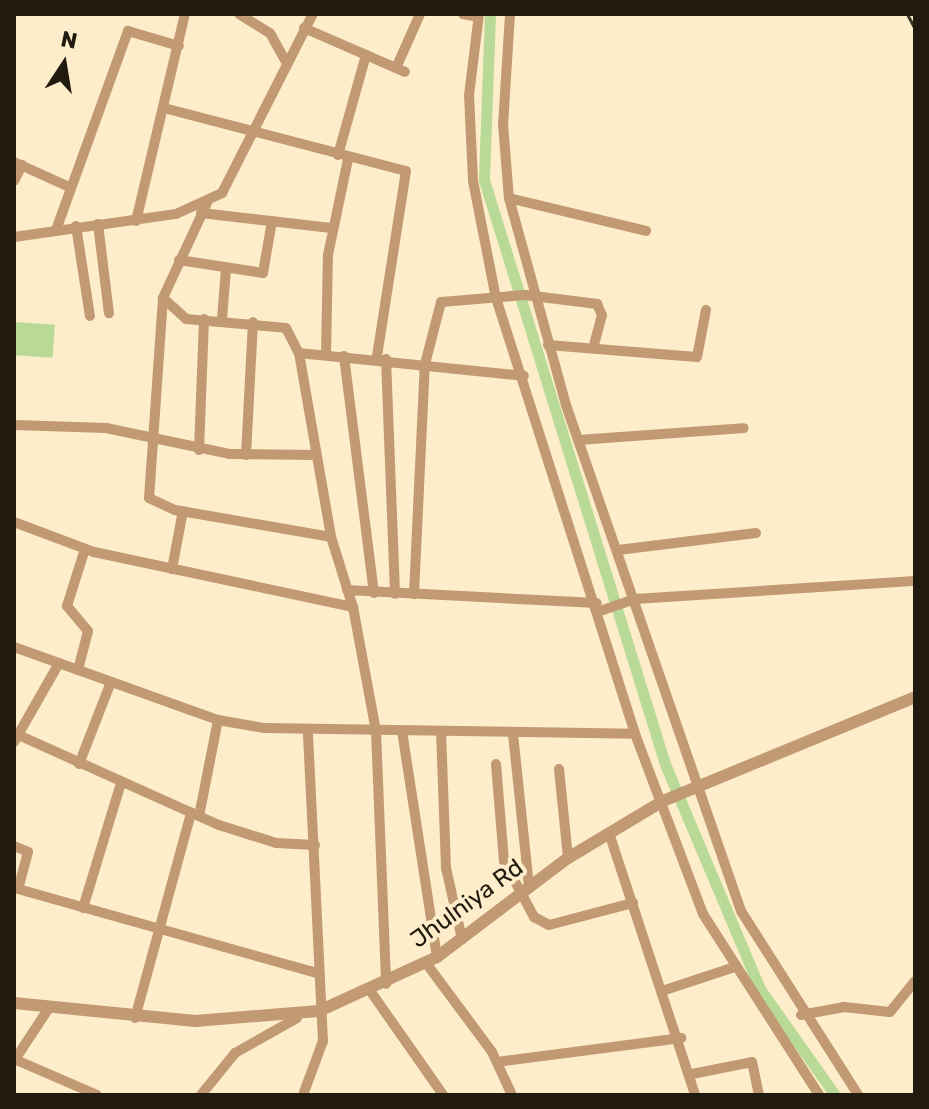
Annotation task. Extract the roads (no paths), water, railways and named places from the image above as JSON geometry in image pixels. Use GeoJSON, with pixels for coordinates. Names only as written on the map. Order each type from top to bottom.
{"type":"FeatureCollection","features":[{"type":"Feature","properties":{"kind":"street"},"geometry":{"type":"LineString","coordinates":[[136,221],[185,14]]}},
{"type":"Feature","properties":{"kind":"street"},"geometry":{"type":"LineString","coordinates":[[239,14],[270,33],[285,60]]}},
{"type":"Feature","properties":{"kind":"street"},"geometry":{"type":"LineString","coordinates":[[313,14],[285,60],[233,177],[201,213],[163,298],[149,498],[183,511],[331,537]]}},
{"type":"Feature","properties":{"kind":"street"},"geometry":{"type":"LineString","coordinates":[[304,28],[400,70],[420,14]]}},
{"type":"Feature","properties":{"kind":"street"},"geometry":{"type":"LineString","coordinates":[[463,14],[478,16],[471,156],[500,298],[602,607],[635,734],[678,795],[801,1015],[858,1095]]}},
{"type":"Feature","properties":{"kind":"street"},"geometry":{"type":"LineString","coordinates":[[510,14],[503,124],[509,198],[528,295],[618,550],[678,795],[703,914],[732,968],[819,1095]]}},
{"type":"Feature","properties":{"kind":"street"},"geometry":{"type":"LineString","coordinates":[[56,230],[69,187],[128,31],[179,46]]}},
{"type":"Feature","properties":{"kind":"street"},"geometry":{"type":"LineString","coordinates":[[326,355],[331,228],[366,55]]}},
{"type":"Feature","properties":{"kind":"street"},"geometry":{"type":"LineString","coordinates":[[164,108],[343,157],[395,167],[410,179],[382,358],[395,594]]}},
{"type":"Feature","properties":{"kind":"street"},"geometry":{"type":"LineString","coordinates":[[14,181],[18,164],[69,187]]}},
{"type":"Feature","properties":{"kind":"street"},"geometry":{"type":"LineString","coordinates":[[509,198],[646,231]]}},
{"type":"Feature","properties":{"kind":"street"},"geometry":{"type":"LineString","coordinates":[[14,237],[76,226],[136,221],[207,203]]}},
{"type":"Feature","properties":{"kind":"street"},"geometry":{"type":"LineString","coordinates":[[201,213],[331,228]]}},
{"type":"Feature","properties":{"kind":"street"},"geometry":{"type":"LineString","coordinates":[[179,260],[263,273],[272,221]]}},
{"type":"Feature","properties":{"kind":"street"},"geometry":{"type":"LineString","coordinates":[[98,224],[109,313]]}},
{"type":"Feature","properties":{"kind":"street"},"geometry":{"type":"LineString","coordinates":[[76,226],[90,316]]}},
{"type":"Feature","properties":{"kind":"street"},"geometry":{"type":"LineString","coordinates":[[222,319],[226,269]]}},
{"type":"Feature","properties":{"kind":"street"},"geometry":{"type":"LineString","coordinates":[[414,594],[425,364],[441,302],[528,295],[603,308],[594,345]]}},
{"type":"Feature","properties":{"kind":"street"},"geometry":{"type":"LineString","coordinates":[[163,298],[175,315],[286,328],[299,353],[331,537],[353,607],[376,731],[386,984]]}},
{"type":"Feature","properties":{"kind":"street"},"geometry":{"type":"LineString","coordinates":[[548,345],[594,345],[697,357],[706,310]]}},
{"type":"Feature","properties":{"kind":"street"},"geometry":{"type":"LineString","coordinates":[[199,450],[204,319]]}},
{"type":"Feature","properties":{"kind":"street"},"geometry":{"type":"LineString","coordinates":[[246,455],[253,322]]}},
{"type":"Feature","properties":{"kind":"street"},"geometry":{"type":"LineString","coordinates":[[299,353],[382,358],[524,376]]}},
{"type":"Feature","properties":{"kind":"street"},"geometry":{"type":"LineString","coordinates":[[344,356],[374,593]]}},
{"type":"Feature","properties":{"kind":"street"},"geometry":{"type":"LineString","coordinates":[[14,425],[106,428],[153,442],[246,455],[316,455]]}},
{"type":"Feature","properties":{"kind":"street"},"geometry":{"type":"LineString","coordinates":[[578,440],[744,428]]}},
{"type":"Feature","properties":{"kind":"street"},"geometry":{"type":"LineString","coordinates":[[172,569],[183,511]]}},
{"type":"Feature","properties":{"kind":"street"},"geometry":{"type":"LineString","coordinates":[[14,522],[85,549],[353,607]]}},
{"type":"Feature","properties":{"kind":"street"},"geometry":{"type":"LineString","coordinates":[[618,550],[756,533]]}},
{"type":"Feature","properties":{"kind":"street"},"geometry":{"type":"LineString","coordinates":[[78,670],[88,631],[67,606],[85,549]]}},
{"type":"Feature","properties":{"kind":"street"},"geometry":{"type":"LineString","coordinates":[[347,590],[602,607],[629,600],[915,581]]}},
{"type":"Feature","properties":{"kind":"street"},"geometry":{"type":"LineString","coordinates":[[14,647],[218,720],[308,730],[635,734]]}},
{"type":"Feature","properties":{"kind":"street"},"geometry":{"type":"LineString","coordinates":[[59,663],[15,736],[260,840],[315,845]]}},
{"type":"Feature","properties":{"kind":"street"},"geometry":{"type":"LineString","coordinates":[[79,764],[111,682]]}},
{"type":"Feature","properties":{"kind":"street","name":"Jhulniya Rd"},"geometry":{"type":"LineString","coordinates":[[14,1003],[135,1018],[297,1018],[319,1011],[371,992],[431,960],[568,858],[678,795],[915,697]]}},
{"type":"Feature","properties":{"kind":"street"},"geometry":{"type":"LineString","coordinates":[[135,1018],[156,929],[195,815],[218,720]]}},
{"type":"Feature","properties":{"kind":"street"},"geometry":{"type":"LineString","coordinates":[[303,1095],[320,1057],[315,845],[308,730]]}},
{"type":"Feature","properties":{"kind":"street"},"geometry":{"type":"LineString","coordinates":[[402,731],[431,960],[497,1062],[512,1095]]}},
{"type":"Feature","properties":{"kind":"street"},"geometry":{"type":"LineString","coordinates":[[441,731],[446,868],[462,939]]}},
{"type":"Feature","properties":{"kind":"street"},"geometry":{"type":"LineString","coordinates":[[513,734],[529,887]]}},
{"type":"Feature","properties":{"kind":"street"},"geometry":{"type":"LineString","coordinates":[[496,764],[500,843],[517,897],[549,925],[633,903]]}},
{"type":"Feature","properties":{"kind":"street"},"geometry":{"type":"LineString","coordinates":[[559,769],[568,858]]}},
{"type":"Feature","properties":{"kind":"street"},"geometry":{"type":"LineString","coordinates":[[83,908],[121,783]]}},
{"type":"Feature","properties":{"kind":"street"},"geometry":{"type":"LineString","coordinates":[[609,833],[681,1038],[695,1095]]}},
{"type":"Feature","properties":{"kind":"street"},"geometry":{"type":"LineString","coordinates":[[14,846],[28,852],[14,900]]}},
{"type":"Feature","properties":{"kind":"street"},"geometry":{"type":"LineString","coordinates":[[18,889],[317,973]]}},
{"type":"Feature","properties":{"kind":"street"},"geometry":{"type":"LineString","coordinates":[[665,990],[732,968]]}},
{"type":"Feature","properties":{"kind":"street"},"geometry":{"type":"LineString","coordinates":[[801,1015],[844,1007],[890,1012],[915,981]]}},
{"type":"Feature","properties":{"kind":"street"},"geometry":{"type":"LineString","coordinates":[[371,992],[443,1095]]}},
{"type":"Feature","properties":{"kind":"street"},"geometry":{"type":"LineString","coordinates":[[49,1008],[14,1060],[97,1095]]}},
{"type":"Feature","properties":{"kind":"street"},"geometry":{"type":"LineString","coordinates":[[201,1095],[235,1053],[297,1018]]}},
{"type":"Feature","properties":{"kind":"street"},"geometry":{"type":"LineString","coordinates":[[497,1062],[681,1038]]}},
{"type":"Feature","properties":{"kind":"street"},"geometry":{"type":"LineString","coordinates":[[692,1074],[752,1062],[759,1095]]}},
{"type":"Feature","properties":{"kind":"waterway"},"geometry":{"type":"LineString","coordinates":[[490,14],[484,180],[665,764],[760,989],[835,1095]]}},
{"type":"Feature","properties":{"kind":"railway"},"geometry":{"type":"LineString","coordinates":[[907,14],[915,29]]}}]}
